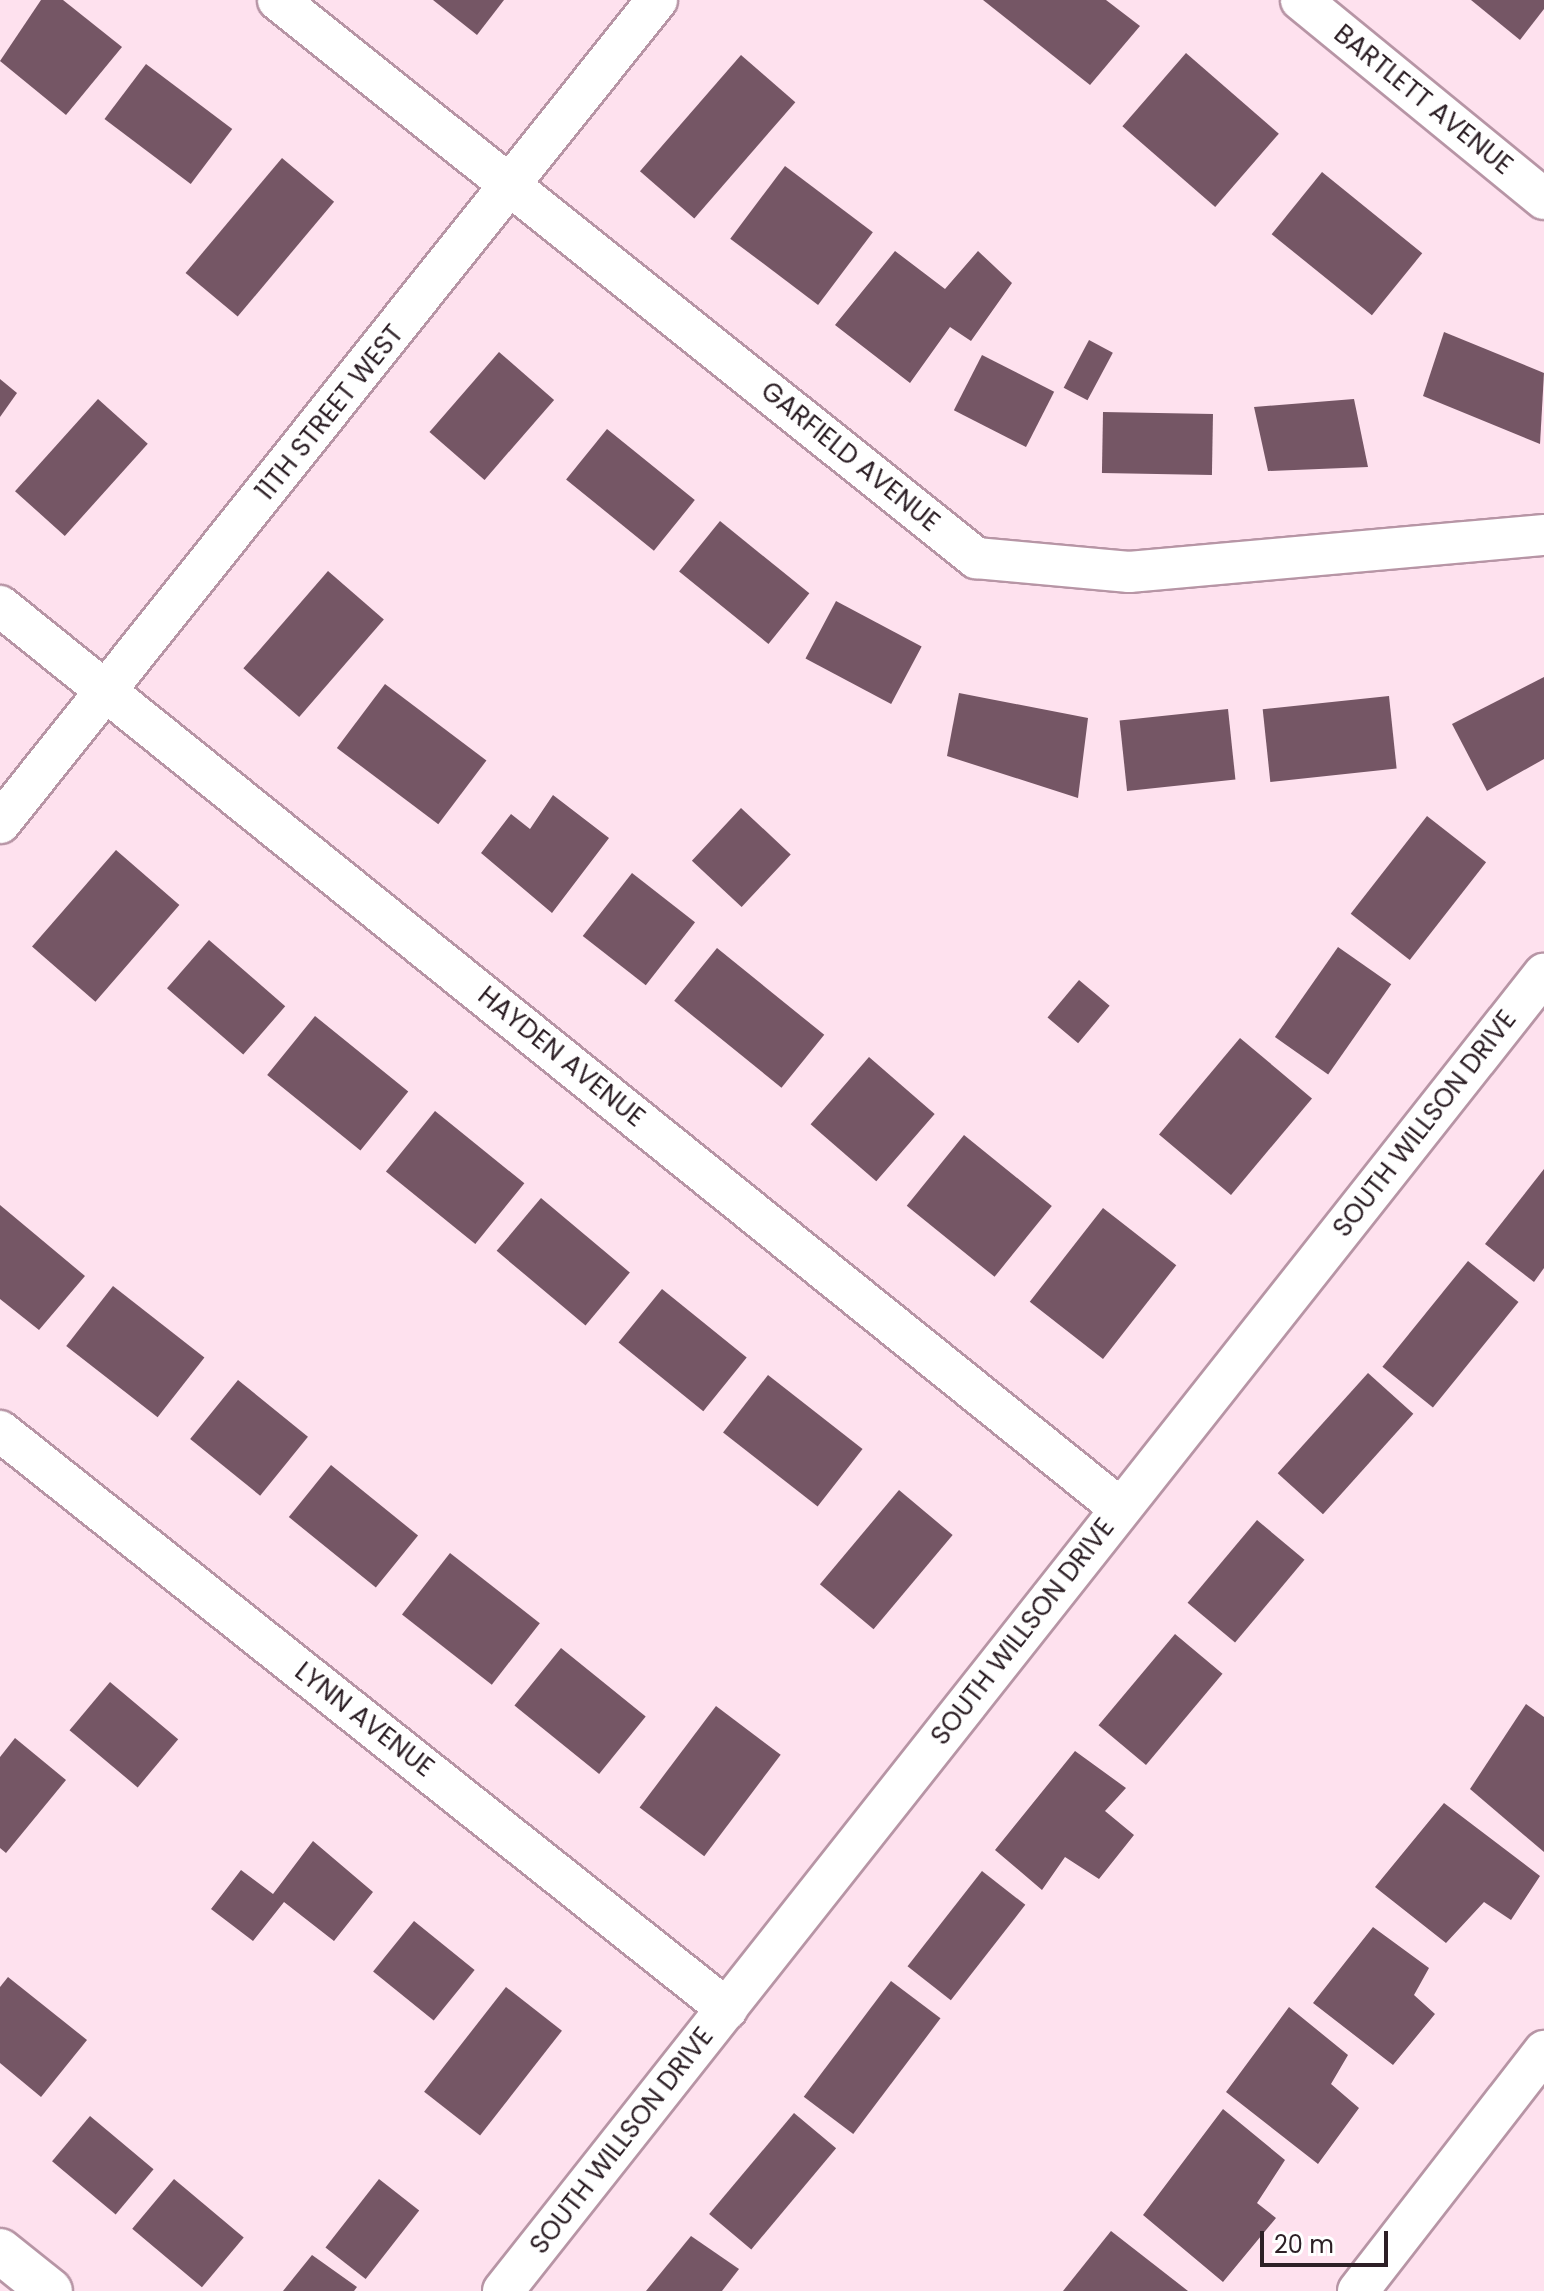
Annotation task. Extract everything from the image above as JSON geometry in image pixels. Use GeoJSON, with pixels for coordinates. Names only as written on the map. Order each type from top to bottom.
{"type":"FeatureCollection","features":[{"type":"Feature","properties":{"kind":"street","name":"GARFIELD AVENUE"},"geometry":{"type":"LineString","coordinates":[[278,0],[976,558],[1129,572],[1544,535]]}},
{"type":"Feature","properties":{"kind":"street","name":"11TH STREET WEST"},"geometry":{"type":"LineString","coordinates":[[0,823],[512,187],[657,0]]}},
{"type":"Feature","properties":{"kind":"street","name":"BARTLETT AVENUE"},"geometry":{"type":"LineString","coordinates":[[1301,0],[1544,199]]}},
{"type":"Feature","properties":{"kind":"street","name":"HAYDEN AVENUE"},"geometry":{"type":"LineString","coordinates":[[0,606],[1121,1509]]}},
{"type":"Feature","properties":{"kind":"street","name":"SOUTH WILLSON DRIVE"},"geometry":{"type":"LineString","coordinates":[[503,2291],[1544,974]]}},
{"type":"Feature","properties":{"kind":"street","name":"LYNN AVENUE"},"geometry":{"type":"LineString","coordinates":[[0,1431],[727,2009]]}},
{"type":"Feature","properties":{"kind":"street"},"geometry":{"type":"LineString","coordinates":[[1358,2291],[1544,2051]]}},
{"type":"Feature","properties":{"kind":"street"},"geometry":{"type":"LineString","coordinates":[[0,2251],[50,2291]]}},
{"type":"Feature","properties":{"kind":"building"},"geometry":{"type":"Polygon","coordinates":[[[41,0],[63,0],[122,47],[66,115],[0,61],[41,0]]]}},
{"type":"Feature","properties":{"kind":"building"},"geometry":{"type":"Polygon","coordinates":[[[433,0],[504,0],[477,35],[433,0]]]}},
{"type":"Feature","properties":{"kind":"building"},"geometry":{"type":"Polygon","coordinates":[[[983,0],[1106,0],[1140,26],[1090,85],[983,0]]]}},
{"type":"Feature","properties":{"kind":"building"},"geometry":{"type":"Polygon","coordinates":[[[1471,0],[1544,0],[1544,9],[1520,40],[1471,0]]]}},
{"type":"Feature","properties":{"kind":"building"},"geometry":{"type":"Polygon","coordinates":[[[1186,53],[1279,134],[1215,207],[1122,126],[1186,53]]]}},
{"type":"Feature","properties":{"kind":"building"},"geometry":{"type":"Polygon","coordinates":[[[741,55],[795,102],[694,218],[640,171],[741,55]]]}},
{"type":"Feature","properties":{"kind":"building"},"geometry":{"type":"Polygon","coordinates":[[[146,64],[232,129],[191,184],[104,119],[146,64]]]}},
{"type":"Feature","properties":{"kind":"building"},"geometry":{"type":"Polygon","coordinates":[[[282,158],[334,202],[238,317],[186,273],[282,158]]]}},
{"type":"Feature","properties":{"kind":"building"},"geometry":{"type":"Polygon","coordinates":[[[785,166],[873,232],[818,305],[730,239],[785,166]]]}},
{"type":"Feature","properties":{"kind":"building"},"geometry":{"type":"Polygon","coordinates":[[[1322,172],[1422,253],[1372,315],[1272,234],[1322,172]]]}},
{"type":"Feature","properties":{"kind":"building"},"geometry":{"type":"Polygon","coordinates":[[[895,251],[945,289],[978,251],[1012,283],[971,341],[950,327],[910,383],[835,325],[895,251]]]}},
{"type":"Feature","properties":{"kind":"building"},"geometry":{"type":"Polygon","coordinates":[[[1444,332],[1544,373],[1540,444],[1423,396],[1444,332]]]}},
{"type":"Feature","properties":{"kind":"building"},"geometry":{"type":"Polygon","coordinates":[[[1089,340],[1113,353],[1087,400],[1064,388],[1089,340]]]}},
{"type":"Feature","properties":{"kind":"building"},"geometry":{"type":"Polygon","coordinates":[[[499,352],[554,400],[485,480],[429,432],[499,352]]]}},
{"type":"Feature","properties":{"kind":"building"},"geometry":{"type":"Polygon","coordinates":[[[982,355],[1054,392],[1026,447],[954,410],[982,355]]]}},
{"type":"Feature","properties":{"kind":"building"},"geometry":{"type":"Polygon","coordinates":[[[0,379],[17,393],[0,417],[0,379]]]}},
{"type":"Feature","properties":{"kind":"building"},"geometry":{"type":"Polygon","coordinates":[[[98,399],[148,444],[65,536],[15,491],[98,399]]]}},
{"type":"Feature","properties":{"kind":"building"},"geometry":{"type":"Polygon","coordinates":[[[1354,399],[1368,467],[1268,471],[1254,407],[1354,399]]]}},
{"type":"Feature","properties":{"kind":"building"},"geometry":{"type":"Polygon","coordinates":[[[1103,412],[1213,414],[1212,475],[1102,473],[1103,412]]]}},
{"type":"Feature","properties":{"kind":"building"},"geometry":{"type":"Polygon","coordinates":[[[607,429],[695,500],[654,551],[566,480],[607,429]]]}},
{"type":"Feature","properties":{"kind":"building"},"geometry":{"type":"Polygon","coordinates":[[[720,521],[809,593],[768,644],[679,572],[720,521]]]}},
{"type":"Feature","properties":{"kind":"building"},"geometry":{"type":"Polygon","coordinates":[[[328,571],[384,620],[299,717],[243,668],[328,571]]]}},
{"type":"Feature","properties":{"kind":"building"},"geometry":{"type":"Polygon","coordinates":[[[836,601],[922,647],[891,704],[805,658],[836,601]]]}},
{"type":"Feature","properties":{"kind":"building"},"geometry":{"type":"Polygon","coordinates":[[[1544,677],[1544,759],[1487,791],[1452,724],[1544,677]]]}},
{"type":"Feature","properties":{"kind":"building"},"geometry":{"type":"Polygon","coordinates":[[[385,684],[486,760],[438,824],[337,748],[385,684]]]}},
{"type":"Feature","properties":{"kind":"building"},"geometry":{"type":"Polygon","coordinates":[[[959,693],[1088,718],[1078,798],[947,756],[959,693]]]}},
{"type":"Feature","properties":{"kind":"building"},"geometry":{"type":"Polygon","coordinates":[[[1389,696],[1397,769],[1270,782],[1263,709],[1389,696]]]}},
{"type":"Feature","properties":{"kind":"building"},"geometry":{"type":"Polygon","coordinates":[[[1228,709],[1235,780],[1127,791],[1120,720],[1228,709]]]}},
{"type":"Feature","properties":{"kind":"building"},"geometry":{"type":"Polygon","coordinates":[[[553,795],[609,838],[552,913],[481,853],[511,814],[530,829],[553,795]]]}},
{"type":"Feature","properties":{"kind":"building"},"geometry":{"type":"Polygon","coordinates":[[[741,808],[791,854],[742,907],[692,861],[741,808]]]}},
{"type":"Feature","properties":{"kind":"building"},"geometry":{"type":"Polygon","coordinates":[[[1427,816],[1486,862],[1410,960],[1351,914],[1427,816]]]}},
{"type":"Feature","properties":{"kind":"building"},"geometry":{"type":"Polygon","coordinates":[[[116,850],[179,905],[95,1002],[32,947],[116,850]]]}},
{"type":"Feature","properties":{"kind":"building"},"geometry":{"type":"Polygon","coordinates":[[[632,873],[695,922],[646,985],[583,936],[632,873]]]}},
{"type":"Feature","properties":{"kind":"building"},"geometry":{"type":"Polygon","coordinates":[[[209,940],[285,1006],[243,1055],[167,988],[209,940]]]}},
{"type":"Feature","properties":{"kind":"building"},"geometry":{"type":"Polygon","coordinates":[[[1338,947],[1391,984],[1328,1074],[1275,1037],[1338,947]]]}},
{"type":"Feature","properties":{"kind":"building"},"geometry":{"type":"Polygon","coordinates":[[[717,948],[824,1035],[781,1088],[674,1001],[717,948]]]}},
{"type":"Feature","properties":{"kind":"building"},"geometry":{"type":"Polygon","coordinates":[[[1079,980],[1110,1006],[1078,1043],[1048,1018],[1079,980]]]}},
{"type":"Feature","properties":{"kind":"building"},"geometry":{"type":"Polygon","coordinates":[[[315,1016],[408,1092],[360,1151],[267,1075],[315,1016]]]}},
{"type":"Feature","properties":{"kind":"building"},"geometry":{"type":"Polygon","coordinates":[[[1240,1038],[1312,1098],[1231,1195],[1159,1135],[1240,1038]]]}},
{"type":"Feature","properties":{"kind":"building"},"geometry":{"type":"Polygon","coordinates":[[[869,1057],[935,1114],[876,1181],[811,1124],[869,1057]]]}},
{"type":"Feature","properties":{"kind":"building"},"geometry":{"type":"Polygon","coordinates":[[[435,1111],[524,1183],[475,1244],[386,1172],[435,1111]]]}},
{"type":"Feature","properties":{"kind":"building"},"geometry":{"type":"Polygon","coordinates":[[[964,1135],[1052,1206],[995,1277],[907,1206],[964,1135]]]}},
{"type":"Feature","properties":{"kind":"building"},"geometry":{"type":"Polygon","coordinates":[[[1544,1169],[1544,1268],[1534,1282],[1485,1244],[1544,1169]]]}},
{"type":"Feature","properties":{"kind":"building"},"geometry":{"type":"Polygon","coordinates":[[[541,1198],[630,1273],[586,1325],[497,1251],[541,1198]]]}},
{"type":"Feature","properties":{"kind":"building"},"geometry":{"type":"Polygon","coordinates":[[[0,1205],[85,1276],[39,1330],[0,1299],[0,1205]]]}},
{"type":"Feature","properties":{"kind":"building"},"geometry":{"type":"Polygon","coordinates":[[[1103,1208],[1176,1265],[1103,1359],[1030,1302],[1103,1208]]]}},
{"type":"Feature","properties":{"kind":"building"},"geometry":{"type":"Polygon","coordinates":[[[1468,1261],[1519,1302],[1433,1408],[1382,1367],[1468,1261]]]}},
{"type":"Feature","properties":{"kind":"building"},"geometry":{"type":"Polygon","coordinates":[[[113,1286],[204,1357],[158,1417],[66,1346],[113,1286]]]}},
{"type":"Feature","properties":{"kind":"building"},"geometry":{"type":"Polygon","coordinates":[[[662,1289],[747,1358],[703,1411],[619,1343],[662,1289]]]}},
{"type":"Feature","properties":{"kind":"building"},"geometry":{"type":"Polygon","coordinates":[[[1368,1373],[1413,1414],[1323,1514],[1278,1473],[1368,1373]]]}},
{"type":"Feature","properties":{"kind":"building"},"geometry":{"type":"Polygon","coordinates":[[[768,1375],[863,1449],[818,1506],[723,1433],[768,1375]]]}},
{"type":"Feature","properties":{"kind":"building"},"geometry":{"type":"Polygon","coordinates":[[[238,1380],[308,1437],[260,1496],[190,1439],[238,1380]]]}},
{"type":"Feature","properties":{"kind":"building"},"geometry":{"type":"Polygon","coordinates":[[[331,1465],[418,1535],[376,1588],[289,1517],[331,1465]]]}},
{"type":"Feature","properties":{"kind":"building"},"geometry":{"type":"Polygon","coordinates":[[[899,1490],[953,1535],[874,1629],[820,1584],[899,1490]]]}},
{"type":"Feature","properties":{"kind":"building"},"geometry":{"type":"Polygon","coordinates":[[[1257,1520],[1304,1560],[1235,1643],[1188,1603],[1257,1520]]]}},
{"type":"Feature","properties":{"kind":"building"},"geometry":{"type":"Polygon","coordinates":[[[450,1553],[540,1623],[492,1685],[402,1614],[450,1553]]]}},
{"type":"Feature","properties":{"kind":"building"},"geometry":{"type":"Polygon","coordinates":[[[1175,1634],[1222,1674],[1146,1765],[1099,1725],[1175,1634]]]}},
{"type":"Feature","properties":{"kind":"building"},"geometry":{"type":"Polygon","coordinates":[[[561,1648],[646,1717],[599,1774],[514,1706],[561,1648]]]}},
{"type":"Feature","properties":{"kind":"building"},"geometry":{"type":"Polygon","coordinates":[[[110,1682],[178,1739],[138,1787],[70,1730],[110,1682]]]}},
{"type":"Feature","properties":{"kind":"building"},"geometry":{"type":"Polygon","coordinates":[[[1526,1704],[1544,1717],[1544,1852],[1470,1789],[1526,1704]]]}},
{"type":"Feature","properties":{"kind":"building"},"geometry":{"type":"Polygon","coordinates":[[[716,1706],[781,1755],[704,1856],[640,1807],[716,1706]]]}},
{"type":"Feature","properties":{"kind":"building"},"geometry":{"type":"Polygon","coordinates":[[[15,1738],[66,1780],[6,1853],[0,1848],[0,1757],[15,1738]]]}},
{"type":"Feature","properties":{"kind":"building"},"geometry":{"type":"Polygon","coordinates":[[[1075,1751],[1126,1788],[1105,1811],[1134,1835],[1099,1879],[1065,1857],[1042,1890],[995,1850],[1075,1751]]]}},
{"type":"Feature","properties":{"kind":"building"},"geometry":{"type":"Polygon","coordinates":[[[1444,1803],[1540,1876],[1511,1920],[1484,1902],[1446,1943],[1375,1887],[1444,1803]]]}},
{"type":"Feature","properties":{"kind":"building"},"geometry":{"type":"Polygon","coordinates":[[[313,1841],[373,1892],[334,1941],[284,1902],[253,1941],[211,1909],[241,1870],[273,1894],[313,1841]]]}},
{"type":"Feature","properties":{"kind":"building"},"geometry":{"type":"Polygon","coordinates":[[[982,1871],[1025,1905],[951,2000],[908,1966],[982,1871]]]}},
{"type":"Feature","properties":{"kind":"building"},"geometry":{"type":"Polygon","coordinates":[[[414,1921],[475,1970],[434,2021],[373,1972],[414,1921]]]}},
{"type":"Feature","properties":{"kind":"building"},"geometry":{"type":"Polygon","coordinates":[[[1373,1927],[1429,1968],[1414,1995],[1435,2014],[1393,2065],[1313,2003],[1373,1927]]]}},
{"type":"Feature","properties":{"kind":"building"},"geometry":{"type":"Polygon","coordinates":[[[8,1977],[87,2040],[41,2097],[0,2063],[0,1987],[8,1977]]]}},
{"type":"Feature","properties":{"kind":"building"},"geometry":{"type":"Polygon","coordinates":[[[891,1981],[941,2018],[853,2134],[804,2097],[891,1981]]]}},
{"type":"Feature","properties":{"kind":"building"},"geometry":{"type":"Polygon","coordinates":[[[506,1987],[562,2031],[480,2136],[424,2092],[506,1987]]]}},
{"type":"Feature","properties":{"kind":"building"},"geometry":{"type":"Polygon","coordinates":[[[1289,2007],[1348,2055],[1331,2084],[1359,2108],[1318,2164],[1226,2092],[1289,2007]]]}},
{"type":"Feature","properties":{"kind":"building"},"geometry":{"type":"Polygon","coordinates":[[[1223,2109],[1285,2160],[1257,2203],[1276,2218],[1223,2282],[1143,2215],[1223,2109]]]}},
{"type":"Feature","properties":{"kind":"building"},"geometry":{"type":"Polygon","coordinates":[[[794,2113],[836,2148],[751,2249],[709,2214],[794,2113]]]}},
{"type":"Feature","properties":{"kind":"building"},"geometry":{"type":"Polygon","coordinates":[[[90,2116],[154,2169],[116,2215],[52,2161],[90,2116]]]}},
{"type":"Feature","properties":{"kind":"building"},"geometry":{"type":"Polygon","coordinates":[[[174,2179],[244,2237],[202,2287],[132,2229],[174,2179]]]}},
{"type":"Feature","properties":{"kind":"building"},"geometry":{"type":"Polygon","coordinates":[[[379,2179],[419,2210],[366,2279],[325,2248],[379,2179]]]}},
{"type":"Feature","properties":{"kind":"building"},"geometry":{"type":"Polygon","coordinates":[[[1111,2231],[1188,2291],[1063,2291],[1111,2231]]]}},
{"type":"Feature","properties":{"kind":"building"},"geometry":{"type":"Polygon","coordinates":[[[691,2236],[739,2269],[722,2291],[646,2291],[691,2236]]]}},
{"type":"Feature","properties":{"kind":"building"},"geometry":{"type":"Polygon","coordinates":[[[312,2255],[357,2287],[354,2291],[283,2291],[312,2255]]]}}]}
